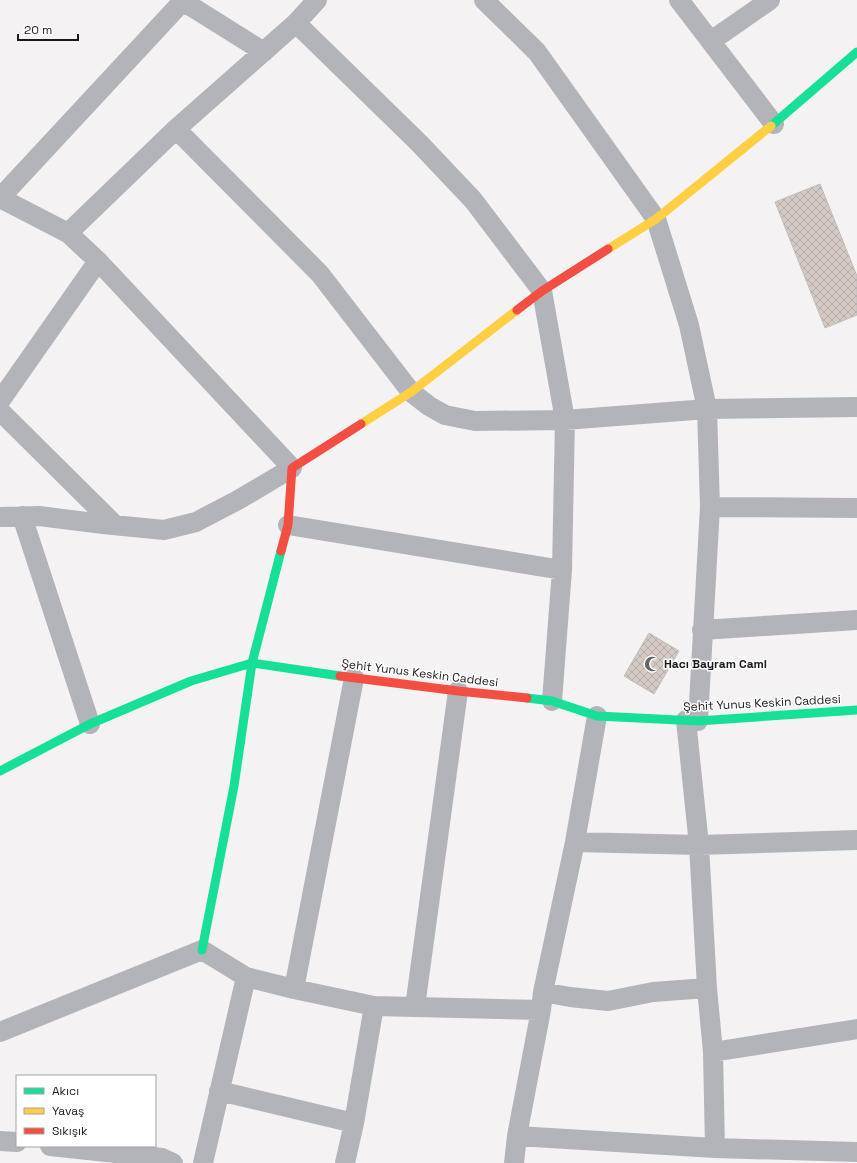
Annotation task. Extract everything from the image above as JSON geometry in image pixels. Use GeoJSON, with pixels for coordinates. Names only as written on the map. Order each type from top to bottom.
{"type":"FeatureCollection","features":[{"type":"Feature","properties":{"kind":"street"},"geometry":{"type":"LineString","coordinates":[[68,233],[176,129],[296,23],[317,0]]}},
{"type":"Feature","properties":{"kind":"street"},"geometry":{"type":"LineString","coordinates":[[484,0],[537,52],[656,219],[689,325],[707,409],[710,507],[702,630],[692,721],[706,988],[713,1052],[715,1148]]}},
{"type":"Feature","properties":{"kind":"street"},"geometry":{"type":"LineString","coordinates":[[679,0],[774,124]]}},
{"type":"Feature","properties":{"kind":"street"},"geometry":{"type":"LineString","coordinates":[[711,41],[770,0]]}},
{"type":"Feature","properties":{"kind":"street"},"geometry":{"type":"LineString","coordinates":[[202,950],[234,786],[252,663],[288,525],[292,468],[98,261],[68,233],[0,198],[182,1],[264,52]]}},
{"type":"Feature","properties":{"kind":"street"},"geometry":{"type":"LineString","coordinates":[[296,23],[419,143],[473,200],[542,291],[565,420],[562,570],[552,701]]}},
{"type":"Feature","properties":{"kind":"street"},"geometry":{"type":"LineString","coordinates":[[0,516],[39,516],[164,530],[196,522],[238,500],[292,468],[411,392],[542,291],[656,219],[774,124],[857,52]]}},
{"type":"Feature","properties":{"kind":"street"},"geometry":{"type":"LineString","coordinates":[[176,129],[320,274],[411,392],[428,406],[445,415],[475,422],[565,420],[707,409],[857,407]]}},
{"type":"Feature","properties":{"kind":"street"},"geometry":{"type":"LineString","coordinates":[[0,401],[98,261]]}},
{"type":"Feature","properties":{"kind":"street"},"geometry":{"type":"LineString","coordinates":[[0,411],[115,525]]}},
{"type":"Feature","properties":{"kind":"street"},"geometry":{"type":"LineString","coordinates":[[710,507],[857,508]]}},
{"type":"Feature","properties":{"kind":"street"},"geometry":{"type":"LineString","coordinates":[[22,516],[90,724]]}},
{"type":"Feature","properties":{"kind":"street"},"geometry":{"type":"LineString","coordinates":[[288,525],[562,570]]}},
{"type":"Feature","properties":{"kind":"street"},"geometry":{"type":"LineString","coordinates":[[702,630],[857,620]]}},
{"type":"Feature","properties":{"kind":"street","name":"Şehit Yunus Keskin Caddesi"},"geometry":{"type":"LineString","coordinates":[[0,771],[90,724],[191,680],[252,663],[354,678],[552,701],[597,716],[692,721],[857,710]]}},
{"type":"Feature","properties":{"kind":"street"},"geometry":{"type":"LineString","coordinates":[[294,989],[354,678]]}},
{"type":"Feature","properties":{"kind":"street"},"geometry":{"type":"LineString","coordinates":[[415,1007],[458,691]]}},
{"type":"Feature","properties":{"kind":"street"},"geometry":{"type":"LineString","coordinates":[[514,1163],[517,1136],[542,1001],[575,842],[597,716]]}},
{"type":"Feature","properties":{"kind":"street"},"geometry":{"type":"LineString","coordinates":[[575,842],[699,845],[857,840]]}},
{"type":"Feature","properties":{"kind":"street"},"geometry":{"type":"LineString","coordinates":[[202,950],[246,977],[374,1006],[415,1007],[542,1001],[570,997],[608,1001],[653,992],[706,988]]}},
{"type":"Feature","properties":{"kind":"street"},"geometry":{"type":"LineString","coordinates":[[0,1032],[202,950]]}},
{"type":"Feature","properties":{"kind":"street"},"geometry":{"type":"LineString","coordinates":[[203,1163],[246,977]]}},
{"type":"Feature","properties":{"kind":"street"},"geometry":{"type":"LineString","coordinates":[[345,1163],[354,1124],[374,1006]]}},
{"type":"Feature","properties":{"kind":"street"},"geometry":{"type":"LineString","coordinates":[[713,1052],[857,1029]]}},
{"type":"Feature","properties":{"kind":"street"},"geometry":{"type":"LineString","coordinates":[[219,1091],[354,1124]]}},
{"type":"Feature","properties":{"kind":"street"},"geometry":{"type":"LineString","coordinates":[[517,1136],[715,1148],[857,1152]]}},
{"type":"Feature","properties":{"kind":"street"},"geometry":{"type":"LineString","coordinates":[[0,1140],[16,1142]]}},
{"type":"Feature","properties":{"kind":"street"},"geometry":{"type":"LineString","coordinates":[[58,1147],[166,1161]]}},
{"type":"Feature","properties":{"kind":"building"},"geometry":{"type":"Polygon","coordinates":[[[820,184],[857,276],[857,315],[825,328],[775,202],[820,184]]]}},
{"type":"Feature","properties":{"kind":"building","name":"Hacı Bayram Cami"},"geometry":{"type":"Polygon","coordinates":[[[649,633],[679,651],[654,694],[624,676],[649,633]]]}},
{"type":"Feature","properties":{"kind":"traffic: fast"},"geometry":{"type":"LineString","coordinates":[[771,126],[857,52]]}},
{"type":"Feature","properties":{"kind":"traffic: fast"},"geometry":{"type":"LineString","coordinates":[[202,950],[234,786],[252,663],[281,551]]}},
{"type":"Feature","properties":{"kind":"traffic: fast"},"geometry":{"type":"LineString","coordinates":[[0,771],[90,724],[191,681],[252,663],[340,676]]}},
{"type":"Feature","properties":{"kind":"traffic: fast"},"geometry":{"type":"LineString","coordinates":[[527,698],[552,701],[597,716],[698,721],[857,710]]}},
{"type":"Feature","properties":{"kind":"traffic: slow"},"geometry":{"type":"LineString","coordinates":[[608,249],[656,219],[771,126]]}},
{"type":"Feature","properties":{"kind":"traffic: slow"},"geometry":{"type":"LineString","coordinates":[[361,424],[411,392],[517,310]]}},
{"type":"Feature","properties":{"kind":"traffic: jam"},"geometry":{"type":"LineString","coordinates":[[517,310],[542,291],[608,249]]}},
{"type":"Feature","properties":{"kind":"traffic: jam"},"geometry":{"type":"LineString","coordinates":[[281,551],[288,525],[292,468],[361,424]]}},
{"type":"Feature","properties":{"kind":"traffic: jam"},"geometry":{"type":"LineString","coordinates":[[340,676],[527,698]]}},
{"type":"Feature","properties":{"kind":"place","name":"Hacı Bayram Cami"},"geometry":{"type":"Point","coordinates":[652,664]}}]}
